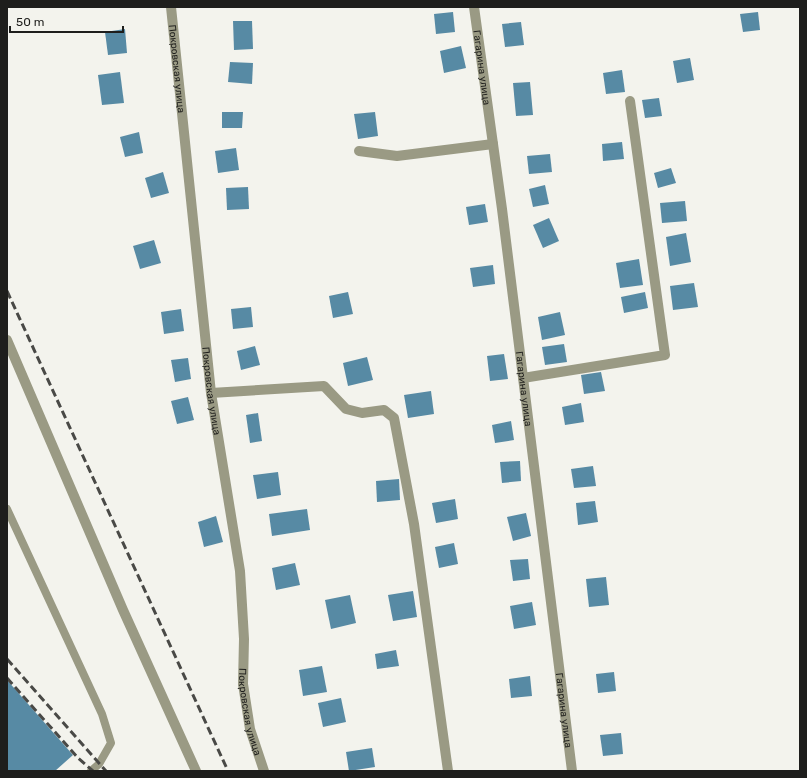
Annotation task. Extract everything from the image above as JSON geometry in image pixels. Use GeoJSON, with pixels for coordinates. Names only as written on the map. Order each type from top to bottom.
{"type":"FeatureCollection","features":[{"type":"Feature","properties":{"kind":"street","name":"Покровская улица"},"geometry":{"type":"LineString","coordinates":[[171,7],[211,393],[240,571],[244,638],[243,684],[250,729],[264,771]]}},
{"type":"Feature","properties":{"kind":"street","name":"Гагарина улица"},"geometry":{"type":"LineString","coordinates":[[474,7],[493,144],[572,771]]}},
{"type":"Feature","properties":{"kind":"street"},"geometry":{"type":"LineString","coordinates":[[523,378],[665,355],[630,101]]}},
{"type":"Feature","properties":{"kind":"street"},"geometry":{"type":"LineString","coordinates":[[359,151],[397,156],[493,144]]}},
{"type":"Feature","properties":{"kind":"street"},"geometry":{"type":"LineString","coordinates":[[7,340],[123,610],[196,771]]}},
{"type":"Feature","properties":{"kind":"street"},"geometry":{"type":"LineString","coordinates":[[211,393],[324,386],[346,409],[362,412],[384,410],[394,418],[414,524],[448,771]]}},
{"type":"Feature","properties":{"kind":"lane"},"geometry":{"type":"LineString","coordinates":[[7,509],[102,714],[111,743],[99,764],[91,771]]}},
{"type":"Feature","properties":{"kind":"building"},"geometry":{"type":"Polygon","coordinates":[[[453,12],[455,32],[436,34],[434,14],[453,12]]]}},
{"type":"Feature","properties":{"kind":"building"},"geometry":{"type":"Polygon","coordinates":[[[758,12],[760,30],[743,32],[740,14],[758,12]]]}},
{"type":"Feature","properties":{"kind":"building"},"geometry":{"type":"Polygon","coordinates":[[[233,21],[252,21],[253,49],[234,50],[233,21]]]}},
{"type":"Feature","properties":{"kind":"building"},"geometry":{"type":"Polygon","coordinates":[[[521,22],[524,45],[505,47],[502,24],[521,22]]]}},
{"type":"Feature","properties":{"kind":"building"},"geometry":{"type":"Polygon","coordinates":[[[125,29],[127,53],[108,55],[105,32],[125,29]]]}},
{"type":"Feature","properties":{"kind":"building"},"geometry":{"type":"Polygon","coordinates":[[[461,46],[466,68],[444,73],[440,51],[461,46]]]}},
{"type":"Feature","properties":{"kind":"building"},"geometry":{"type":"Polygon","coordinates":[[[690,58],[694,80],[677,83],[673,61],[690,58]]]}},
{"type":"Feature","properties":{"kind":"building"},"geometry":{"type":"Polygon","coordinates":[[[230,62],[253,63],[252,84],[228,82],[230,62]]]}},
{"type":"Feature","properties":{"kind":"building"},"geometry":{"type":"Polygon","coordinates":[[[622,70],[625,92],[606,94],[603,73],[622,70]]]}},
{"type":"Feature","properties":{"kind":"building"},"geometry":{"type":"Polygon","coordinates":[[[120,72],[124,103],[102,105],[98,75],[120,72]]]}},
{"type":"Feature","properties":{"kind":"building"},"geometry":{"type":"Polygon","coordinates":[[[530,82],[533,115],[516,116],[513,83],[530,82]]]}},
{"type":"Feature","properties":{"kind":"building"},"geometry":{"type":"Polygon","coordinates":[[[659,98],[662,116],[645,118],[642,100],[659,98]]]}},
{"type":"Feature","properties":{"kind":"building"},"geometry":{"type":"Polygon","coordinates":[[[222,112],[243,112],[242,128],[222,128],[222,112]]]}},
{"type":"Feature","properties":{"kind":"building"},"geometry":{"type":"Polygon","coordinates":[[[375,112],[378,136],[358,139],[354,114],[375,112]]]}},
{"type":"Feature","properties":{"kind":"building"},"geometry":{"type":"Polygon","coordinates":[[[139,132],[143,153],[125,157],[120,137],[139,132]]]}},
{"type":"Feature","properties":{"kind":"building"},"geometry":{"type":"Polygon","coordinates":[[[622,142],[624,159],[603,161],[602,144],[622,142]]]}},
{"type":"Feature","properties":{"kind":"building"},"geometry":{"type":"Polygon","coordinates":[[[236,148],[239,170],[218,173],[215,151],[236,148]]]}},
{"type":"Feature","properties":{"kind":"building"},"geometry":{"type":"Polygon","coordinates":[[[550,154],[552,172],[529,174],[527,156],[550,154]]]}},
{"type":"Feature","properties":{"kind":"building"},"geometry":{"type":"Polygon","coordinates":[[[671,168],[676,183],[658,188],[654,173],[671,168]]]}},
{"type":"Feature","properties":{"kind":"building"},"geometry":{"type":"Polygon","coordinates":[[[163,172],[169,193],[151,198],[145,178],[163,172]]]}},
{"type":"Feature","properties":{"kind":"building"},"geometry":{"type":"Polygon","coordinates":[[[545,185],[549,204],[533,207],[529,189],[545,185]]]}},
{"type":"Feature","properties":{"kind":"building"},"geometry":{"type":"Polygon","coordinates":[[[248,187],[249,209],[227,210],[226,188],[248,187]]]}},
{"type":"Feature","properties":{"kind":"building"},"geometry":{"type":"Polygon","coordinates":[[[685,201],[687,221],[662,223],[660,203],[685,201]]]}},
{"type":"Feature","properties":{"kind":"building"},"geometry":{"type":"Polygon","coordinates":[[[485,204],[488,222],[469,225],[466,207],[485,204]]]}},
{"type":"Feature","properties":{"kind":"building"},"geometry":{"type":"Polygon","coordinates":[[[549,218],[559,241],[543,248],[533,225],[549,218]]]}},
{"type":"Feature","properties":{"kind":"building"},"geometry":{"type":"Polygon","coordinates":[[[686,233],[691,262],[670,266],[666,237],[686,233]]]}},
{"type":"Feature","properties":{"kind":"building"},"geometry":{"type":"Polygon","coordinates":[[[154,240],[161,263],[140,269],[133,246],[154,240]]]}},
{"type":"Feature","properties":{"kind":"building"},"geometry":{"type":"Polygon","coordinates":[[[639,259],[643,285],[620,288],[616,263],[639,259]]]}},
{"type":"Feature","properties":{"kind":"building"},"geometry":{"type":"Polygon","coordinates":[[[493,265],[495,284],[473,287],[470,268],[493,265]]]}},
{"type":"Feature","properties":{"kind":"building"},"geometry":{"type":"Polygon","coordinates":[[[694,283],[698,307],[673,310],[670,286],[694,283]]]}},
{"type":"Feature","properties":{"kind":"building"},"geometry":{"type":"Polygon","coordinates":[[[348,292],[353,314],[333,318],[329,296],[348,292]]]}},
{"type":"Feature","properties":{"kind":"building"},"geometry":{"type":"Polygon","coordinates":[[[645,292],[648,308],[624,313],[621,297],[645,292]]]}},
{"type":"Feature","properties":{"kind":"building"},"geometry":{"type":"Polygon","coordinates":[[[251,307],[253,327],[233,329],[231,309],[251,307]]]}},
{"type":"Feature","properties":{"kind":"building"},"geometry":{"type":"Polygon","coordinates":[[[181,309],[184,331],[164,334],[161,312],[181,309]]]}},
{"type":"Feature","properties":{"kind":"building"},"geometry":{"type":"Polygon","coordinates":[[[560,312],[565,335],[542,340],[538,317],[560,312]]]}},
{"type":"Feature","properties":{"kind":"building"},"geometry":{"type":"Polygon","coordinates":[[[564,344],[567,362],[545,365],[542,347],[564,344]]]}},
{"type":"Feature","properties":{"kind":"building"},"geometry":{"type":"Polygon","coordinates":[[[255,346],[260,365],[241,370],[237,351],[255,346]]]}},
{"type":"Feature","properties":{"kind":"building"},"geometry":{"type":"Polygon","coordinates":[[[504,354],[508,379],[490,381],[487,356],[504,354]]]}},
{"type":"Feature","properties":{"kind":"building"},"geometry":{"type":"Polygon","coordinates":[[[367,357],[373,380],[348,386],[343,363],[367,357]]]}},
{"type":"Feature","properties":{"kind":"building"},"geometry":{"type":"Polygon","coordinates":[[[188,358],[191,379],[175,382],[171,360],[188,358]]]}},
{"type":"Feature","properties":{"kind":"building"},"geometry":{"type":"Polygon","coordinates":[[[601,372],[605,391],[584,394],[581,375],[601,372]]]}},
{"type":"Feature","properties":{"kind":"building"},"geometry":{"type":"Polygon","coordinates":[[[431,391],[434,414],[408,418],[404,395],[431,391]]]}},
{"type":"Feature","properties":{"kind":"building"},"geometry":{"type":"Polygon","coordinates":[[[188,397],[194,420],[177,424],[171,401],[188,397]]]}},
{"type":"Feature","properties":{"kind":"building"},"geometry":{"type":"Polygon","coordinates":[[[581,403],[584,422],[565,425],[562,407],[581,403]]]}},
{"type":"Feature","properties":{"kind":"building"},"geometry":{"type":"Polygon","coordinates":[[[258,413],[262,441],[250,443],[246,415],[258,413]]]}},
{"type":"Feature","properties":{"kind":"building"},"geometry":{"type":"Polygon","coordinates":[[[511,421],[514,440],[495,443],[492,425],[511,421]]]}},
{"type":"Feature","properties":{"kind":"building"},"geometry":{"type":"Polygon","coordinates":[[[520,461],[521,481],[502,483],[500,462],[520,461]]]}},
{"type":"Feature","properties":{"kind":"building"},"geometry":{"type":"Polygon","coordinates":[[[593,466],[596,486],[574,488],[571,469],[593,466]]]}},
{"type":"Feature","properties":{"kind":"building"},"geometry":{"type":"Polygon","coordinates":[[[278,472],[281,495],[257,499],[253,475],[278,472]]]}},
{"type":"Feature","properties":{"kind":"building"},"geometry":{"type":"Polygon","coordinates":[[[399,479],[400,500],[377,502],[376,481],[399,479]]]}},
{"type":"Feature","properties":{"kind":"building"},"geometry":{"type":"Polygon","coordinates":[[[455,499],[458,519],[436,523],[432,503],[455,499]]]}},
{"type":"Feature","properties":{"kind":"building"},"geometry":{"type":"Polygon","coordinates":[[[595,501],[598,522],[578,525],[576,503],[595,501]]]}},
{"type":"Feature","properties":{"kind":"building"},"geometry":{"type":"Polygon","coordinates":[[[307,509],[310,530],[272,536],[269,514],[307,509]]]}},
{"type":"Feature","properties":{"kind":"building"},"geometry":{"type":"Polygon","coordinates":[[[526,513],[531,536],[513,541],[507,517],[526,513]]]}},
{"type":"Feature","properties":{"kind":"building"},"geometry":{"type":"Polygon","coordinates":[[[216,516],[223,542],[204,547],[198,522],[216,516]]]}},
{"type":"Feature","properties":{"kind":"building"},"geometry":{"type":"Polygon","coordinates":[[[454,543],[458,564],[439,568],[435,547],[454,543]]]}},
{"type":"Feature","properties":{"kind":"building"},"geometry":{"type":"Polygon","coordinates":[[[528,559],[530,579],[513,581],[510,560],[528,559]]]}},
{"type":"Feature","properties":{"kind":"building"},"geometry":{"type":"Polygon","coordinates":[[[295,563],[300,585],[276,590],[272,568],[295,563]]]}},
{"type":"Feature","properties":{"kind":"building"},"geometry":{"type":"Polygon","coordinates":[[[606,577],[609,605],[589,607],[586,579],[606,577]]]}},
{"type":"Feature","properties":{"kind":"building"},"geometry":{"type":"Polygon","coordinates":[[[413,591],[417,617],[393,621],[388,595],[413,591]]]}},
{"type":"Feature","properties":{"kind":"building"},"geometry":{"type":"Polygon","coordinates":[[[350,595],[356,623],[331,629],[325,600],[350,595]]]}},
{"type":"Feature","properties":{"kind":"building"},"geometry":{"type":"Polygon","coordinates":[[[532,602],[536,625],[514,629],[510,606],[532,602]]]}},
{"type":"Feature","properties":{"kind":"building"},"geometry":{"type":"Polygon","coordinates":[[[396,650],[399,666],[377,669],[375,654],[396,650]]]}},
{"type":"Feature","properties":{"kind":"building"},"geometry":{"type":"Polygon","coordinates":[[[322,666],[327,692],[303,696],[299,670],[322,666]]]}},
{"type":"Feature","properties":{"kind":"building"},"geometry":{"type":"Polygon","coordinates":[[[614,672],[616,691],[598,693],[596,674],[614,672]]]}},
{"type":"Feature","properties":{"kind":"building"},"geometry":{"type":"Polygon","coordinates":[[[530,676],[532,696],[511,698],[509,679],[530,676]]]}},
{"type":"Feature","properties":{"kind":"building"},"geometry":{"type":"Polygon","coordinates":[[[7,680],[73,755],[55,771],[7,771],[7,680]]]}},
{"type":"Feature","properties":{"kind":"building"},"geometry":{"type":"Polygon","coordinates":[[[341,698],[346,722],[323,727],[318,703],[341,698]]]}},
{"type":"Feature","properties":{"kind":"building"},"geometry":{"type":"Polygon","coordinates":[[[621,733],[623,754],[603,756],[600,735],[621,733]]]}},
{"type":"Feature","properties":{"kind":"building"},"geometry":{"type":"Polygon","coordinates":[[[372,748],[375,767],[349,771],[346,752],[372,748]]]}},
{"type":"Feature","properties":{"kind":"railway"},"geometry":{"type":"LineString","coordinates":[[7,291],[228,771]]}},
{"type":"Feature","properties":{"kind":"railway"},"geometry":{"type":"LineString","coordinates":[[7,659],[106,771]]}},
{"type":"Feature","properties":{"kind":"railway"},"geometry":{"type":"LineString","coordinates":[[7,678],[78,758],[93,771]]}}]}
